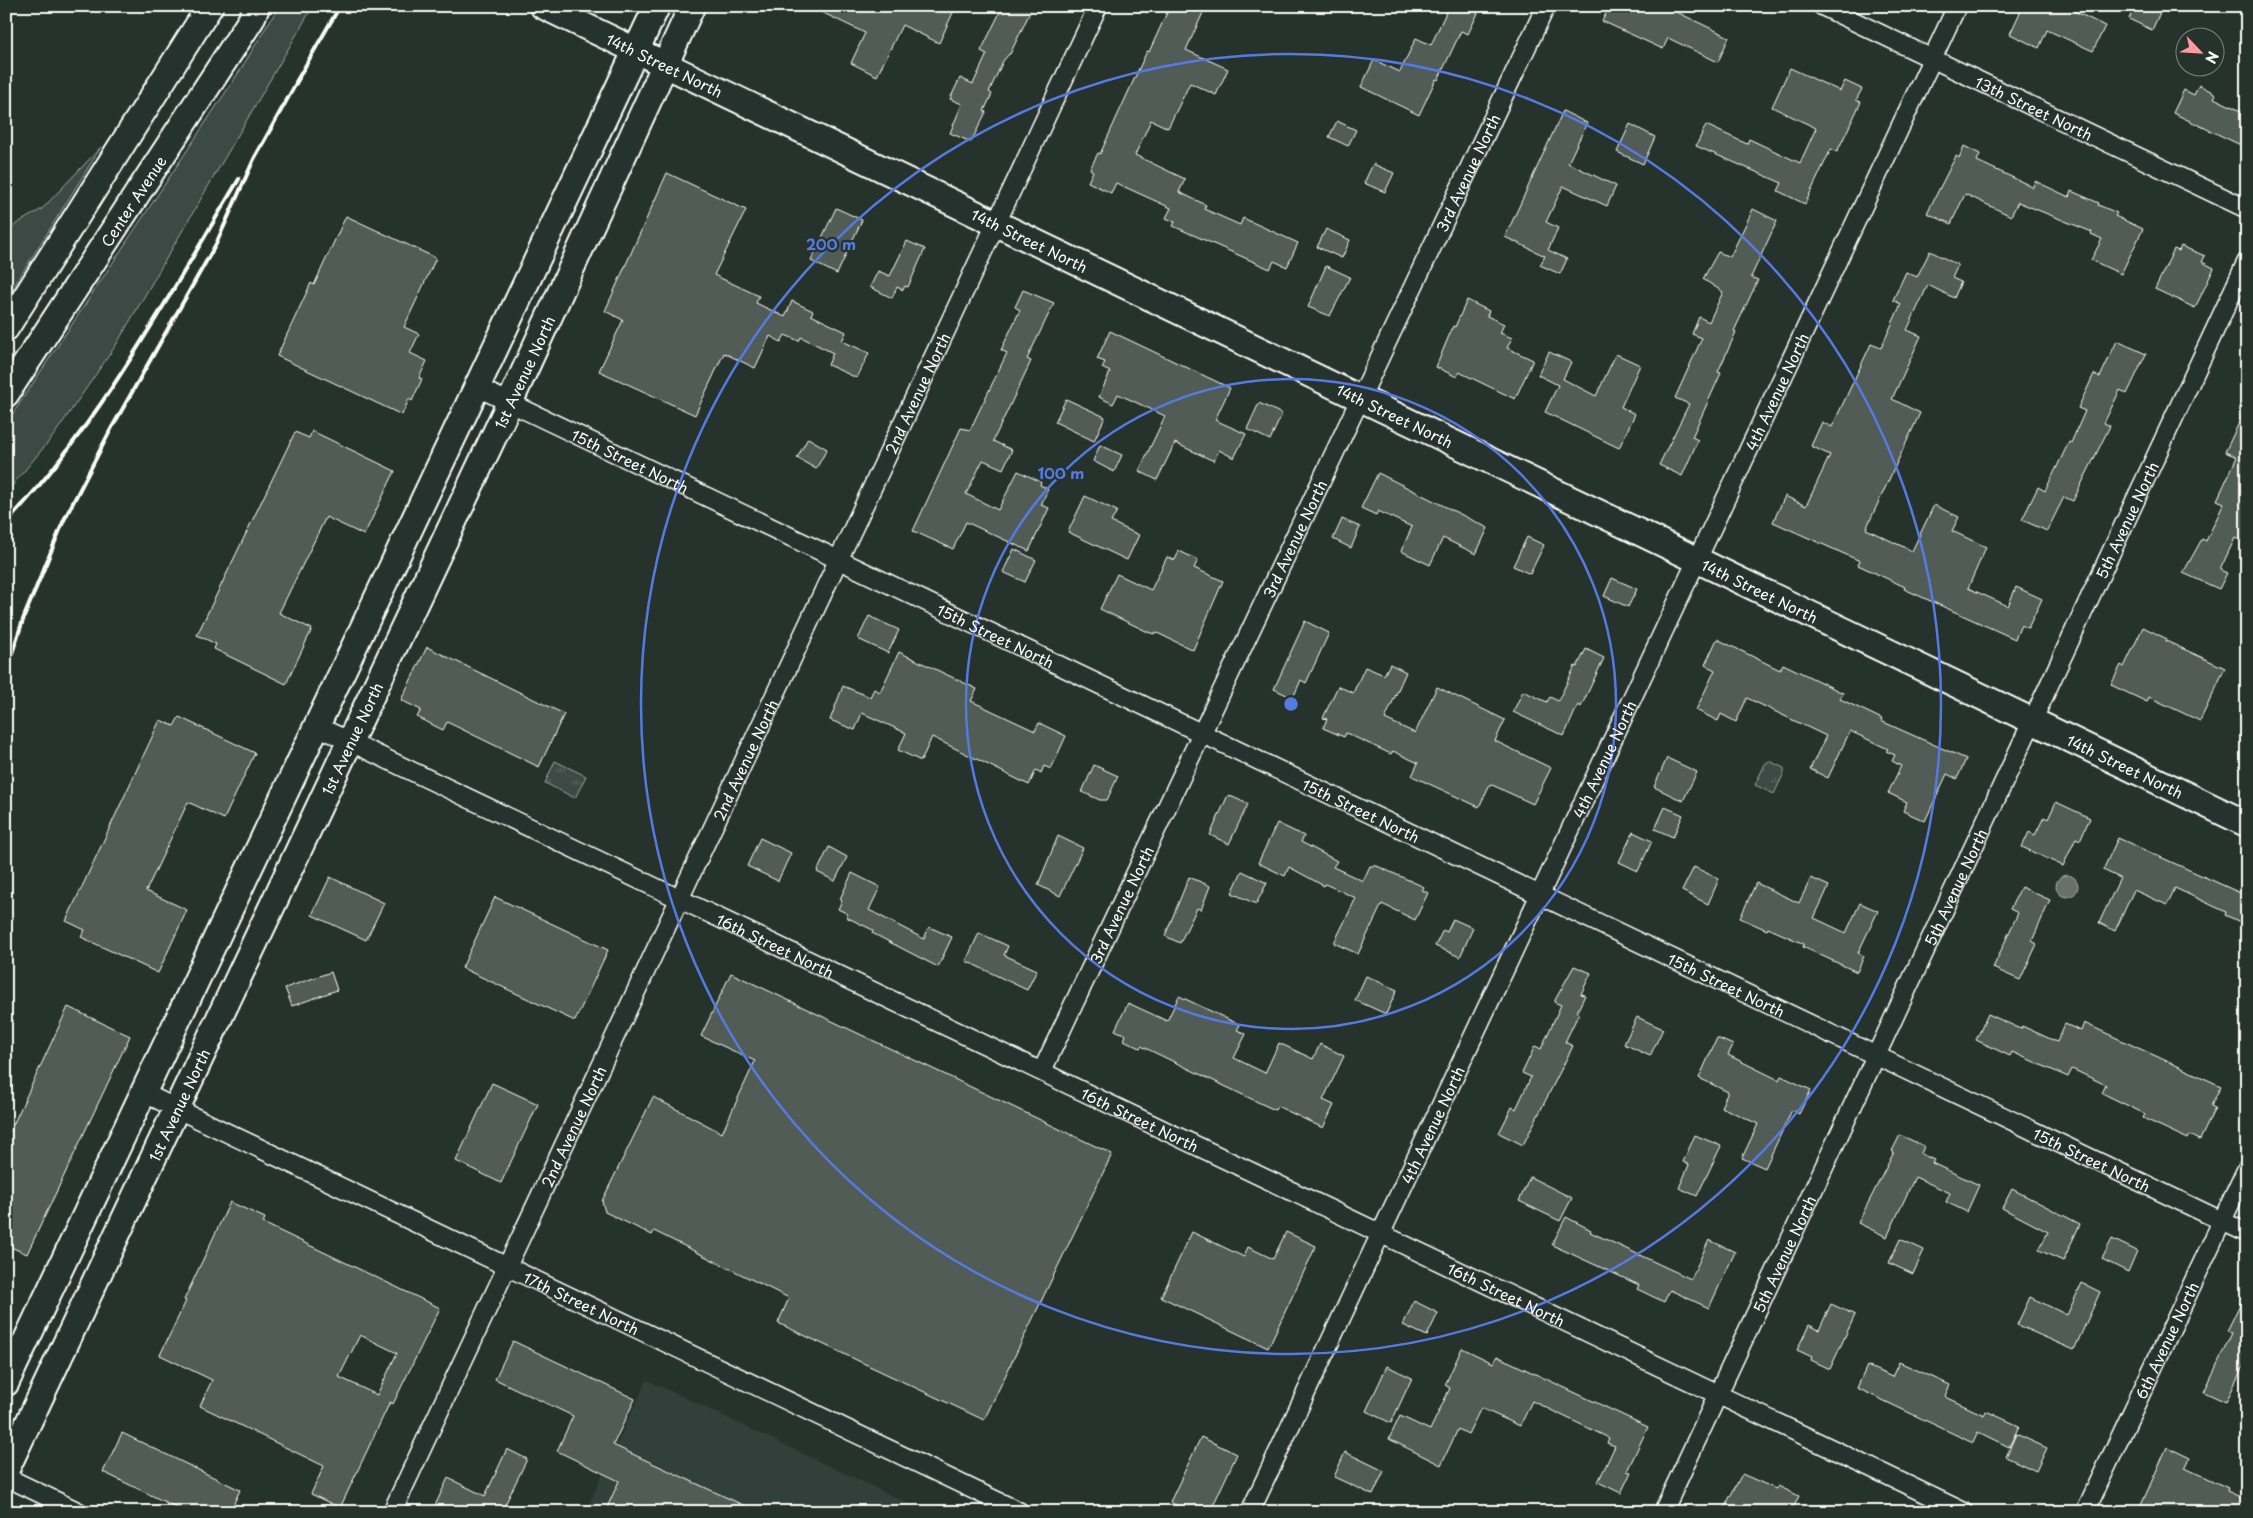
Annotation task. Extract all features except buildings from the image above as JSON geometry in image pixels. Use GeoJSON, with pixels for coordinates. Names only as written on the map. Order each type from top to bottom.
{"type":"FeatureCollection","features":[{"type":"Feature","properties":{"kind":"main road"},"geometry":{"type":"LineString","coordinates":[[6,328],[210,6]]}},
{"type":"Feature","properties":{"kind":"main road","name":"Center Avenue"},"geometry":{"type":"LineString","coordinates":[[6,394],[251,20],[257,6]]}},
{"type":"Feature","properties":{"kind":"main road","name":"14th Street North"},"geometry":{"type":"LineString","coordinates":[[543,6],[2247,824]]}},
{"type":"Feature","properties":{"kind":"main road"},"geometry":{"type":"LineString","coordinates":[[6,1383],[657,6]]}},
{"type":"Feature","properties":{"kind":"main road","name":"1st Avenue North"},"geometry":{"type":"LineString","coordinates":[[6,1470],[510,402],[692,6]]}},
{"type":"Feature","properties":{"kind":"street","name":"2nd Avenue North"},"geometry":{"type":"LineString","coordinates":[[392,1512],[1098,6]]}},
{"type":"Feature","properties":{"kind":"street","name":"3rd Avenue North"},"geometry":{"type":"LineString","coordinates":[[1042,1071],[1546,6]]}},
{"type":"Feature","properties":{"kind":"street","name":"13th Street North"},"geometry":{"type":"LineString","coordinates":[[1822,6],[2247,209]]}},
{"type":"Feature","properties":{"kind":"street","name":"4th Avenue North"},"geometry":{"type":"LineString","coordinates":[[1250,1512],[1957,6]]}},
{"type":"Feature","properties":{"kind":"street","name":"5th Avenue North"},"geometry":{"type":"LineString","coordinates":[[1663,1512],[2247,261]]}},
{"type":"Feature","properties":{"kind":"street","name":"15th Street North"},"geometry":{"type":"LineString","coordinates":[[477,387],[2247,1233]]}},
{"type":"Feature","properties":{"kind":"street","name":"16th Street North"},"geometry":{"type":"LineString","coordinates":[[317,726],[1964,1512]]}},
{"type":"Feature","properties":{"kind":"street","name":"17th Street North"},"geometry":{"type":"LineString","coordinates":[[144,1093],[1020,1512]]}},
{"type":"Feature","properties":{"kind":"street","name":"6th Avenue North"},"geometry":{"type":"LineString","coordinates":[[2085,1512],[2247,1168]]}},
{"type":"Feature","properties":{"kind":"street"},"geometry":{"type":"LineString","coordinates":[[6,1477],[79,1512]]}},
{"type":"Feature","properties":{"kind":"shaded area"},"geometry":{"type":"Polygon","coordinates":[[[2063,875],[2071,875],[2078,882],[2078,890],[2071,897],[2063,897],[2056,890],[2056,882],[2063,875]]]}},
{"type":"Feature","properties":{"kind":"shaded area"},"geometry":{"type":"Polygon","coordinates":[[[647,1380],[926,1512],[585,1512],[647,1380]]]}},
{"type":"Feature","properties":{"kind":"green space"},"geometry":{"type":"Polygon","coordinates":[[[279,6],[313,6],[116,345],[54,435],[6,493],[6,424],[241,69],[279,6]]]}},
{"type":"Feature","properties":{"kind":"green space"},"geometry":{"type":"Polygon","coordinates":[[[101,147],[6,299],[6,236],[16,224],[42,209],[101,147]]]}},
{"type":"Feature","properties":{"kind":"green space"},"geometry":{"type":"Polygon","coordinates":[[[555,761],[586,776],[575,798],[545,783],[555,761]]]}},
{"type":"Feature","properties":{"kind":"green space"},"geometry":{"type":"Polygon","coordinates":[[[1769,761],[1784,768],[1784,773],[1774,794],[1755,785],[1765,764],[1769,761]]]}},
{"type":"Feature","properties":{"kind":"railway"},"geometry":{"type":"LineString","coordinates":[[6,10],[8,6]]}},
{"type":"Feature","properties":{"kind":"railway"},"geometry":{"type":"LineString","coordinates":[[296,82],[340,6]]}},
{"type":"Feature","properties":{"kind":"railway"},"geometry":{"type":"LineString","coordinates":[[6,671],[24,617],[64,520],[110,431],[216,244],[254,159],[299,78]]}},
{"type":"Feature","properties":{"kind":"railway"},"geometry":{"type":"LineString","coordinates":[[6,523],[40,484],[103,401],[159,313],[239,179]]}}]}
